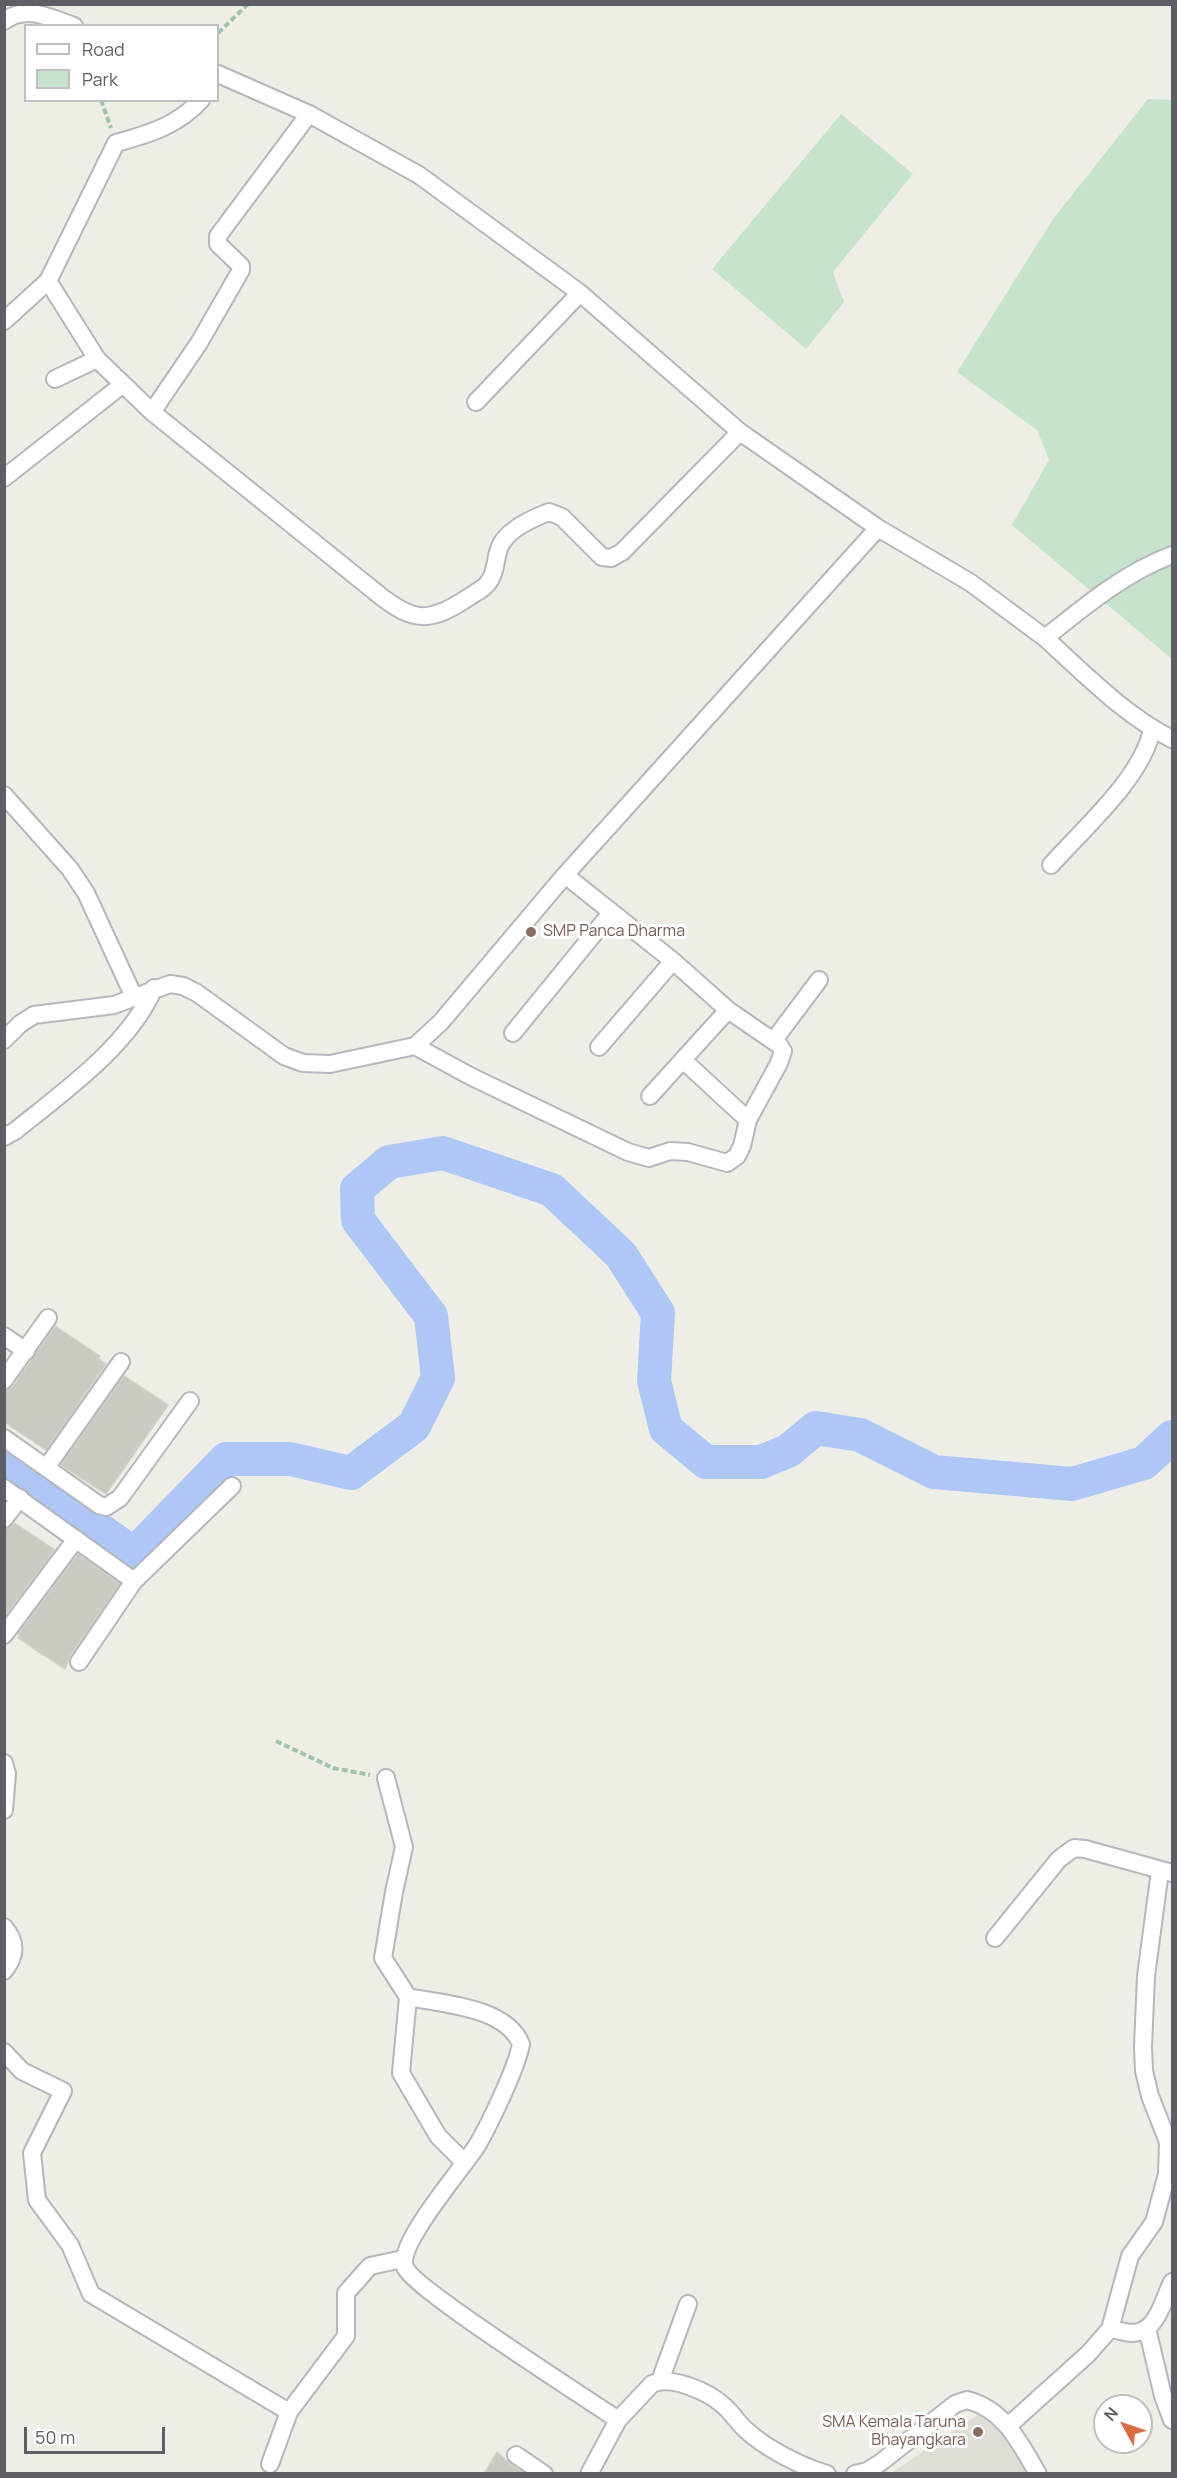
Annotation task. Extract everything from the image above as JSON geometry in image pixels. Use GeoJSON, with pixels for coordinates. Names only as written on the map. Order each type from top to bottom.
{"type":"FeatureCollection","features":[{"type":"Feature","properties":{"kind":"street"},"geometry":{"type":"LineString","coordinates":[[4,21],[20,12],[28,11],[68,24]]}},
{"type":"Feature","properties":{"kind":"street"},"geometry":{"type":"LineString","coordinates":[[220,78],[309,114],[419,176],[580,293],[740,432],[878,528],[971,583],[1045,638],[1122,706],[1152,729],[1173,740]]}},
{"type":"Feature","properties":{"kind":"street"},"geometry":{"type":"LineString","coordinates":[[4,321],[48,282],[116,143],[162,130],[178,121],[199,102]]}},
{"type":"Feature","properties":{"kind":"street"},"geometry":{"type":"LineString","coordinates":[[152,412],[199,343],[241,270],[241,266],[218,244],[218,236],[309,114]]}},
{"type":"Feature","properties":{"kind":"street"},"geometry":{"type":"LineString","coordinates":[[48,282],[97,359],[122,385],[152,412],[396,609],[410,616],[427,616],[455,606],[488,584],[492,578],[499,548],[503,541],[532,519],[549,512],[562,517],[602,557],[611,558],[622,552],[740,432]]}},
{"type":"Feature","properties":{"kind":"street"},"geometry":{"type":"LineString","coordinates":[[476,402],[580,293]]}},
{"type":"Feature","properties":{"kind":"street"},"geometry":{"type":"LineString","coordinates":[[55,379],[97,359]]}},
{"type":"Feature","properties":{"kind":"street"},"geometry":{"type":"LineString","coordinates":[[4,478],[122,385]]}},
{"type":"Feature","properties":{"kind":"street"},"geometry":{"type":"LineString","coordinates":[[4,1040],[20,1024],[34,1015],[114,1005],[154,988],[170,984],[183,986],[197,993],[284,1056],[303,1063],[330,1064],[416,1046],[441,1022],[564,875],[878,528]]}},
{"type":"Feature","properties":{"kind":"street"},"geometry":{"type":"LineString","coordinates":[[1045,638],[1097,596],[1144,565],[1173,555]]}},
{"type":"Feature","properties":{"kind":"street"},"geometry":{"type":"LineString","coordinates":[[1051,865],[1111,799],[1138,765],[1149,745],[1152,729]]}},
{"type":"Feature","properties":{"kind":"street"},"geometry":{"type":"LineString","coordinates":[[4,795],[70,869],[86,893],[134,996]]}},
{"type":"Feature","properties":{"kind":"street"},"geometry":{"type":"LineString","coordinates":[[416,1046],[470,1076],[628,1152],[649,1158],[670,1151],[688,1152],[727,1163],[737,1156],[742,1146],[748,1120],[783,1051],[774,1040],[728,1010],[673,961],[564,875]]}},
{"type":"Feature","properties":{"kind":"street"},"geometry":{"type":"LineString","coordinates":[[513,1033],[611,913]]}},
{"type":"Feature","properties":{"kind":"street"},"geometry":{"type":"LineString","coordinates":[[599,1047],[673,961]]}},
{"type":"Feature","properties":{"kind":"street"},"geometry":{"type":"LineString","coordinates":[[774,1040],[819,980]]}},
{"type":"Feature","properties":{"kind":"street"},"geometry":{"type":"LineString","coordinates":[[4,1137],[15,1131],[73,1084],[108,1051],[139,1016],[154,988]]}},
{"type":"Feature","properties":{"kind":"street"},"geometry":{"type":"LineString","coordinates":[[650,1096],[728,1010]]}},
{"type":"Feature","properties":{"kind":"street"},"geometry":{"type":"LineString","coordinates":[[683,1060],[748,1120]]}},
{"type":"Feature","properties":{"kind":"street"},"geometry":{"type":"LineString","coordinates":[[4,1380],[48,1318]]}},
{"type":"Feature","properties":{"kind":"street"},"geometry":{"type":"LineString","coordinates":[[4,1336],[26,1351]]}},
{"type":"Feature","properties":{"kind":"street"},"geometry":{"type":"LineString","coordinates":[[46,1468],[121,1362]]}},
{"type":"Feature","properties":{"kind":"street"},"geometry":{"type":"LineString","coordinates":[[4,1438],[99,1505],[106,1507],[120,1498],[190,1401]]}},
{"type":"Feature","properties":{"kind":"street"},"geometry":{"type":"LineString","coordinates":[[79,1662],[134,1581],[232,1486]]}},
{"type":"Feature","properties":{"kind":"street"},"geometry":{"type":"LineString","coordinates":[[4,1488],[134,1581]]}},
{"type":"Feature","properties":{"kind":"street"},"geometry":{"type":"LineString","coordinates":[[4,1519],[20,1498]]}},
{"type":"Feature","properties":{"kind":"street"},"geometry":{"type":"LineString","coordinates":[[4,1635],[76,1539]]}},
{"type":"Feature","properties":{"kind":"street"},"geometry":{"type":"LineString","coordinates":[[4,1763],[7,1785],[4,1810]]}},
{"type":"Feature","properties":{"kind":"street"},"geometry":{"type":"LineString","coordinates":[[386,1778],[404,1847],[383,1958],[408,1997],[401,2073],[438,2136],[464,2162]]}},
{"type":"Feature","properties":{"kind":"street"},"geometry":{"type":"LineString","coordinates":[[995,1938],[1059,1859],[1074,1848],[1085,1849],[1166,1872],[1146,1976],[1143,2047],[1144,2071],[1150,2096],[1168,2142],[1167,2174],[1154,2222],[1130,2256],[1110,2329],[1088,2354],[1008,2426]]}},
{"type":"Feature","properties":{"kind":"street"},"geometry":{"type":"LineString","coordinates":[[4,1927],[11,1936],[14,1953],[4,1971]]}},
{"type":"Feature","properties":{"kind":"street"},"geometry":{"type":"LineString","coordinates":[[408,1997],[490,2015],[513,2031],[521,2044],[512,2071],[478,2144],[421,2222],[403,2259],[405,2269],[412,2278],[618,2420]]}},
{"type":"Feature","properties":{"kind":"street"},"geometry":{"type":"LineString","coordinates":[[4,2052],[22,2071],[63,2091],[32,2153],[37,2200],[70,2245],[91,2294],[289,2412]]}},
{"type":"Feature","properties":{"kind":"street"},"geometry":{"type":"LineString","coordinates":[[270,2464],[289,2412],[346,2336],[346,2293],[369,2266],[403,2259]]}},
{"type":"Feature","properties":{"kind":"street"},"geometry":{"type":"LineString","coordinates":[[1110,2329],[1132,2333],[1147,2328],[1156,2318],[1173,2282]]}},
{"type":"Feature","properties":{"kind":"street"},"geometry":{"type":"LineString","coordinates":[[660,2381],[688,2304]]}},
{"type":"Feature","properties":{"kind":"street"},"geometry":{"type":"LineString","coordinates":[[1147,2328],[1163,2396],[1173,2420]]}},
{"type":"Feature","properties":{"kind":"street"},"geometry":{"type":"LineString","coordinates":[[589,2474],[618,2420],[645,2391],[660,2381],[672,2380],[683,2383],[723,2404],[745,2430],[761,2441],[809,2469],[827,2474]]}},
{"type":"Feature","properties":{"kind":"street"},"geometry":{"type":"LineString","coordinates":[[855,2474],[867,2471],[880,2463],[955,2404],[967,2400],[990,2409],[1008,2426],[1038,2474]]}},
{"type":"Feature","properties":{"kind":"street"},"geometry":{"type":"LineString","coordinates":[[516,2455],[544,2474]]}},
{"type":"Feature","properties":{"kind":"path"},"geometry":{"type":"LineString","coordinates":[[219,32],[248,4]]}},
{"type":"Feature","properties":{"kind":"path"},"geometry":{"type":"LineString","coordinates":[[102,102],[116,143]]}},
{"type":"Feature","properties":{"kind":"path"},"geometry":{"type":"LineString","coordinates":[[276,1741],[333,1768],[386,1778]]}},
{"type":"Feature","properties":{"kind":"shaded area","name":"SMA Kemala Taruna Bhayangkara"},"geometry":{"type":"Polygon","coordinates":[[[980,2413],[994,2420],[1016,2445],[1029,2474],[890,2474],[980,2413]]]}},
{"type":"Feature","properties":{"kind":"green space"},"geometry":{"type":"Polygon","coordinates":[[[1148,99],[1172,100],[1172,659],[1012,525],[1049,460],[1037,430],[957,372],[1053,219],[1148,99]]]}},
{"type":"Feature","properties":{"kind":"green space"},"geometry":{"type":"Polygon","coordinates":[[[841,114],[913,174],[833,272],[844,302],[806,349],[712,269],[841,114]]]}},
{"type":"Feature","properties":{"kind":"building"},"geometry":{"type":"Polygon","coordinates":[[[55,1326],[100,1356],[98,1359],[106,1364],[46,1450],[4,1422],[4,1390],[13,1386],[55,1326]]]}},
{"type":"Feature","properties":{"kind":"building"},"geometry":{"type":"Polygon","coordinates":[[[124,1376],[168,1405],[106,1494],[61,1465],[124,1376]]]}},
{"type":"Feature","properties":{"kind":"building"},"geometry":{"type":"Polygon","coordinates":[[[14,1523],[55,1550],[4,1617],[4,1529],[14,1523]]]}},
{"type":"Feature","properties":{"kind":"building"},"geometry":{"type":"Polygon","coordinates":[[[78,1554],[120,1584],[70,1656],[65,1669],[18,1638],[20,1635],[18,1634],[78,1554]]]}},
{"type":"Feature","properties":{"kind":"building"},"geometry":{"type":"Polygon","coordinates":[[[497,2452],[510,2464],[525,2474],[484,2474],[497,2452]]]}},
{"type":"Feature","properties":{"kind":"waterway"},"geometry":{"type":"LineString","coordinates":[[4,1462],[134,1554],[226,1459],[290,1459],[351,1473],[414,1426],[438,1378],[431,1316],[358,1220],[357,1189],[389,1162],[443,1153],[552,1190],[621,1255],[658,1313],[654,1381],[666,1429],[706,1462],[761,1462],[788,1451],[816,1428],[860,1435],[934,1472],[1072,1484],[1144,1463],[1172,1437]]}},
{"type":"Feature","properties":{"kind":"place","name":"SMP Panca Dharma"},"geometry":{"type":"Point","coordinates":[531,932]}},
{"type":"Feature","properties":{"kind":"place","name":"SMA Kemala Taruna Bhayangkara"},"geometry":{"type":"Point","coordinates":[978,2432]}}]}
